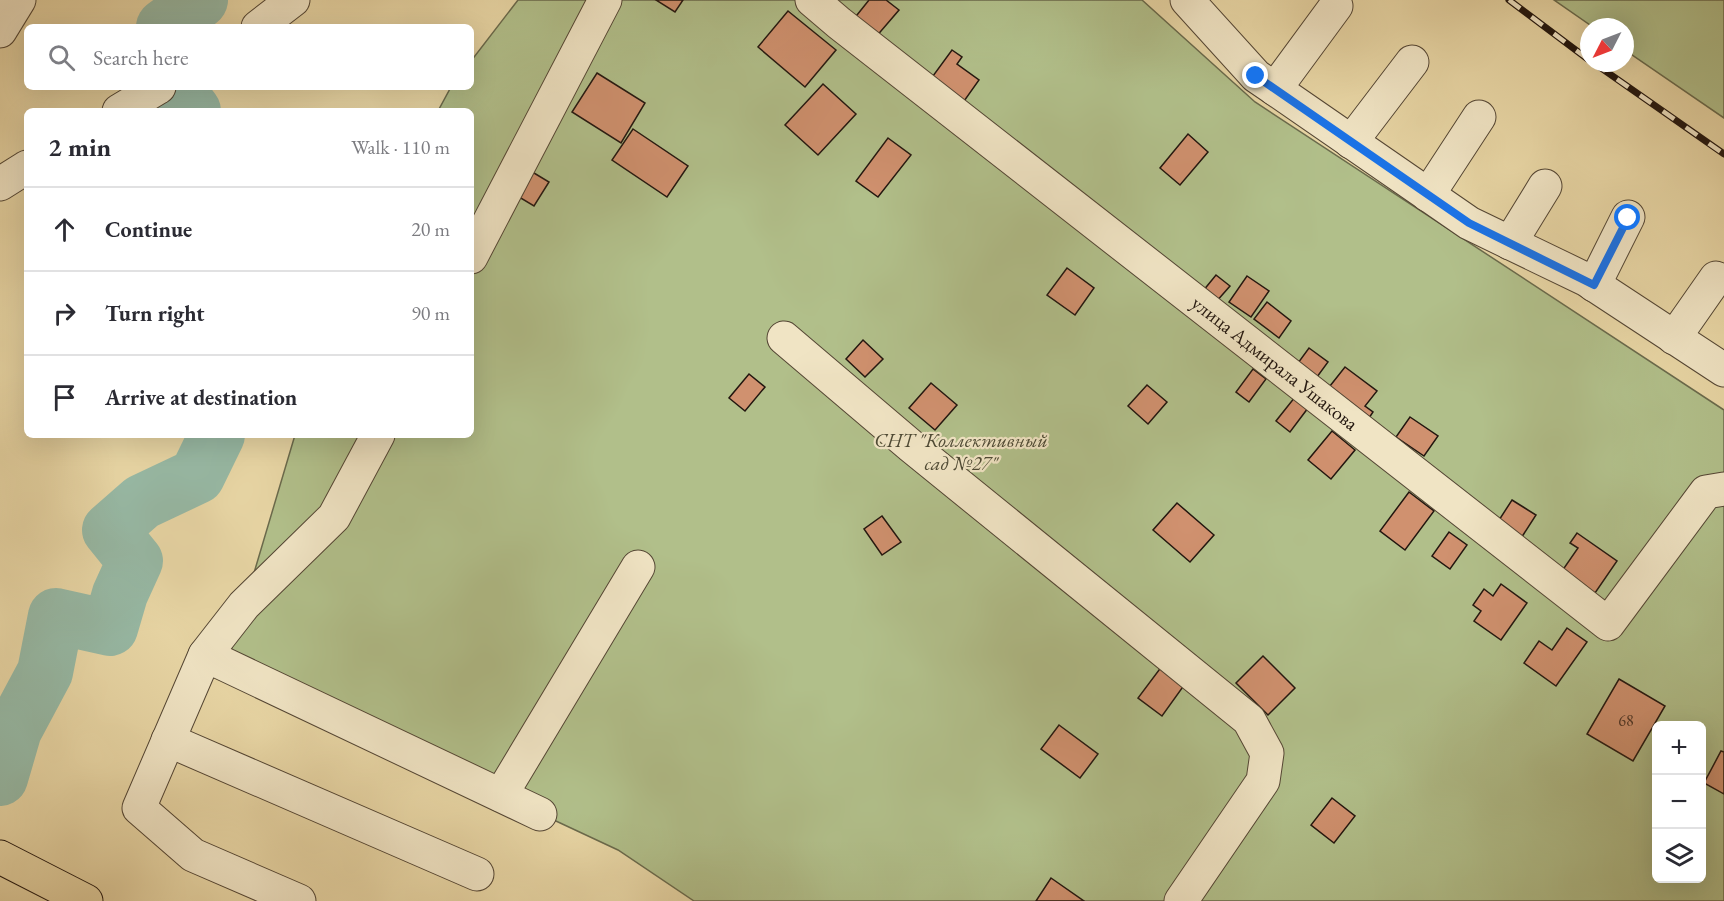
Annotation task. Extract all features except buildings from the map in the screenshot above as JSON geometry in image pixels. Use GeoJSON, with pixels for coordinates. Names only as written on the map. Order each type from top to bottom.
{"type":"FeatureCollection","features":[{"type":"Feature","properties":{"kind":"main road"},"geometry":{"type":"LineString","coordinates":[[0,858],[86,901]]}},
{"type":"Feature","properties":{"kind":"street"},"geometry":{"type":"LineString","coordinates":[[0,31],[19,0]]}},
{"type":"Feature","properties":{"kind":"street"},"geometry":{"type":"LineString","coordinates":[[262,24],[293,0]]}},
{"type":"Feature","properties":{"kind":"street"},"geometry":{"type":"LineString","coordinates":[[474,251],[605,0]]}},
{"type":"Feature","properties":{"kind":"street","name":"улица Адмирала Ушакова"},"geometry":{"type":"LineString","coordinates":[[812,0],[848,31],[1608,624],[1715,490]]}},
{"type":"Feature","properties":{"kind":"street"},"geometry":{"type":"LineString","coordinates":[[1202,6],[1256,76],[1469,223],[1594,285],[1724,370]]}},
{"type":"Feature","properties":{"kind":"street"},"geometry":{"type":"LineString","coordinates":[[1275,89],[1336,6]]}},
{"type":"Feature","properties":{"kind":"street"},"geometry":{"type":"LineString","coordinates":[[1351,142],[1412,62]]}},
{"type":"Feature","properties":{"kind":"street"},"geometry":{"type":"LineString","coordinates":[[1428,195],[1479,117]]}},
{"type":"Feature","properties":{"kind":"street"},"geometry":{"type":"LineString","coordinates":[[0,184],[24,169]]}},
{"type":"Feature","properties":{"kind":"street"},"geometry":{"type":"LineString","coordinates":[[1510,243],[1545,186]]}},
{"type":"Feature","properties":{"kind":"street"},"geometry":{"type":"LineString","coordinates":[[1594,285],[1628,218]]}},
{"type":"Feature","properties":{"kind":"street"},"geometry":{"type":"LineString","coordinates":[[1674,338],[1716,278]]}},
{"type":"Feature","properties":{"kind":"street"},"geometry":{"type":"LineString","coordinates":[[784,338],[911,446],[1248,720],[1267,753],[1263,781],[1181,901]]}},
{"type":"Feature","properties":{"kind":"street"},"geometry":{"type":"LineString","coordinates":[[299,901],[193,855],[139,807],[205,655],[244,605],[333,517],[376,438]]}},
{"type":"Feature","properties":{"kind":"street"},"geometry":{"type":"LineString","coordinates":[[501,795],[638,567]]}},
{"type":"Feature","properties":{"kind":"street"},"geometry":{"type":"LineString","coordinates":[[205,655],[540,814]]}},
{"type":"Feature","properties":{"kind":"street"},"geometry":{"type":"LineString","coordinates":[[168,740],[477,874]]}},
{"type":"Feature","properties":{"kind":"green space","name":"СНТ \"Коллективный сад №27\""},"geometry":{"type":"Polygon","coordinates":[[[518,0],[1142,0],[1255,102],[1724,410],[1724,901],[694,901],[618,850],[226,667],[294,438],[474,438],[474,108],[440,108],[449,90],[474,90],[474,57],[518,0]]]}},
{"type":"Feature","properties":{"kind":"green space"},"geometry":{"type":"Polygon","coordinates":[[[1554,0],[1724,0],[1724,118],[1634,56],[1634,18],[1580,18],[1554,0]]]}},
{"type":"Feature","properties":{"kind":"waterway"},"geometry":{"type":"LineString","coordinates":[[168,24],[200,0]]}},
{"type":"Feature","properties":{"kind":"waterway"},"geometry":{"type":"LineString","coordinates":[[177,90],[191,108]]}},
{"type":"Feature","properties":{"kind":"waterway"},"geometry":{"type":"LineString","coordinates":[[0,778],[14,730],[45,672],[56,616],[110,628],[120,594],[135,561],[110,530],[142,502],[197,476],[216,438]]}},
{"type":"Feature","properties":{"kind":"railway"},"geometry":{"type":"LineString","coordinates":[[1509,0],[1580,53]]}},
{"type":"Feature","properties":{"kind":"railway"},"geometry":{"type":"LineString","coordinates":[[1607,72],[1724,154]]}},
{"type":"Feature","properties":{"kind":"route"},"geometry":{"type":"LineString","coordinates":[[1256,76],[1469,223],[1594,285],[1628,218]]}}]}
